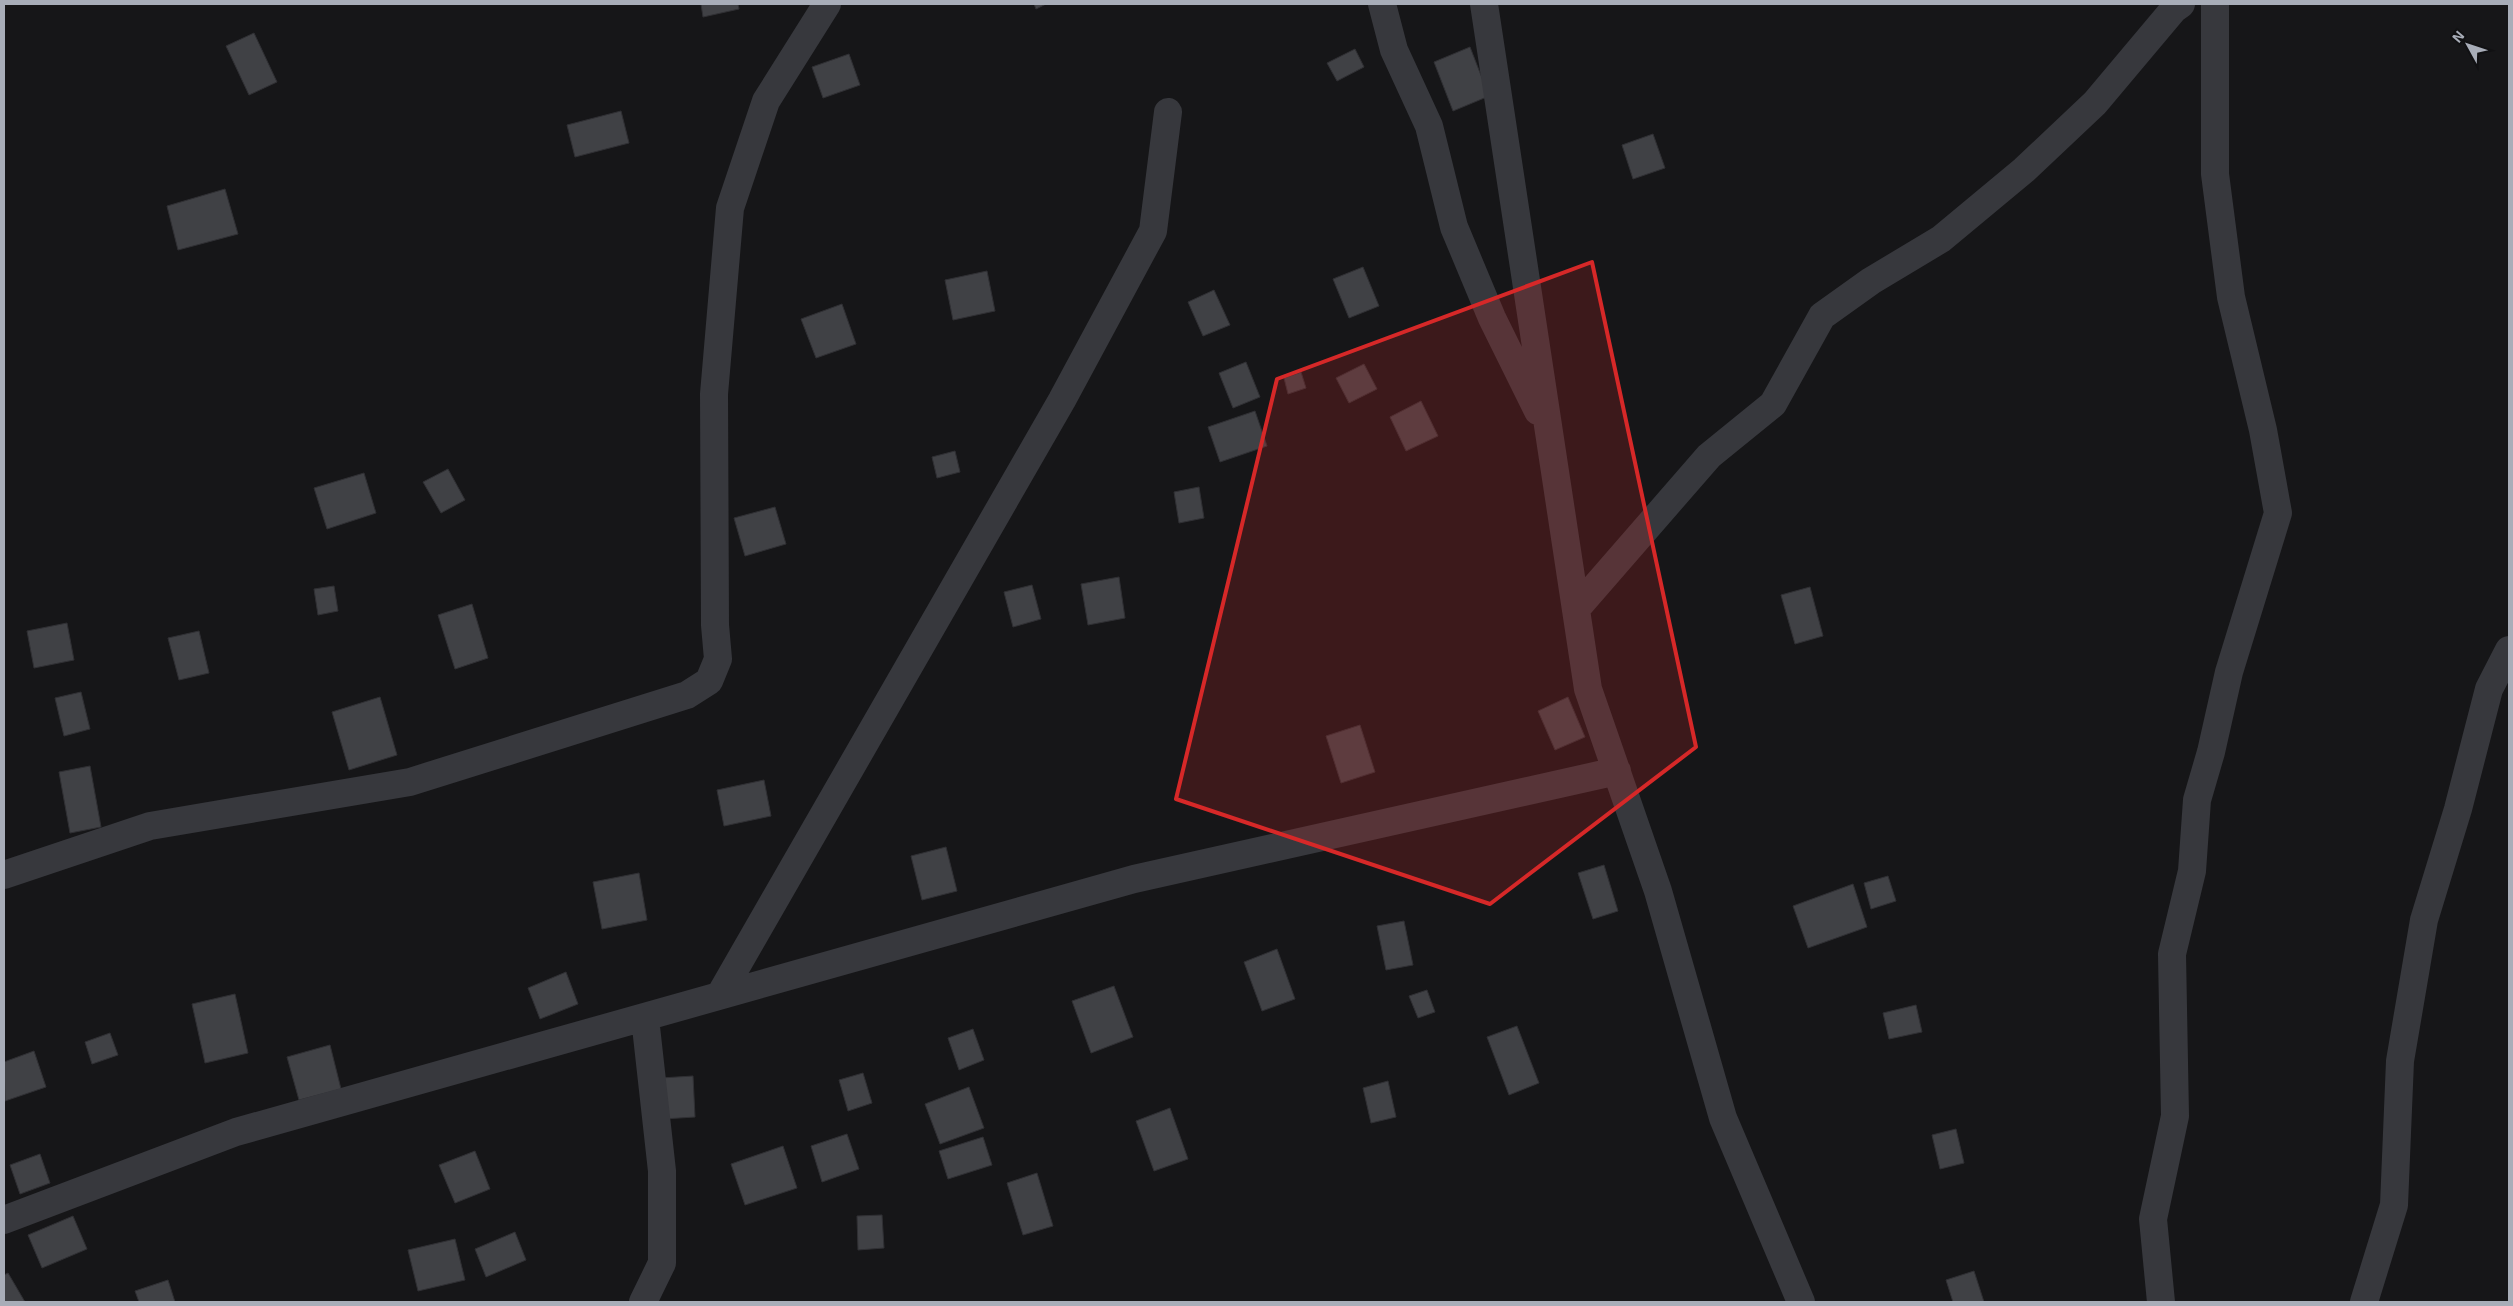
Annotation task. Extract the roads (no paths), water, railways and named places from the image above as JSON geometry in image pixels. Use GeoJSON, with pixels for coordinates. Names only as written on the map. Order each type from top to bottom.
{"type":"FeatureCollection","features":[{"type":"Feature","properties":{"kind":"street"},"geometry":{"type":"LineString","coordinates":[[4,875],[150,826],[410,782],[686,695],[709,681],[718,659],[715,625],[714,394],[730,208],[766,101],[827,4]]}},
{"type":"Feature","properties":{"kind":"street"},"geometry":{"type":"LineString","coordinates":[[1382,4],[1394,50],[1429,126],[1454,227],[1492,318],[1549,432]]}},
{"type":"Feature","properties":{"kind":"street"},"geometry":{"type":"LineString","coordinates":[[1484,4],[1588,689],[1658,891],[1723,1118],[1801,1302]]}},
{"type":"Feature","properties":{"kind":"street"},"geometry":{"type":"LineString","coordinates":[[1576,609],[1709,456],[1773,404],[1822,316],[1871,281],[1941,240],[2024,170],[2095,103],[2181,4]]}},
{"type":"Feature","properties":{"kind":"street"},"geometry":{"type":"LineString","coordinates":[[2161,1302],[2154,1219],[2175,1116],[2172,954],[2192,871],[2197,800],[2212,752],[2229,672],[2278,512],[2263,430],[2230,297],[2215,174],[2215,4]]}},
{"type":"Feature","properties":{"kind":"street"},"geometry":{"type":"LineString","coordinates":[[720,995],[1062,400],[1153,231],[1168,112]]}},
{"type":"Feature","properties":{"kind":"street"},"geometry":{"type":"LineString","coordinates":[[2364,1302],[2394,1205],[2400,1061],[2424,920],[2458,809],[2488,689],[2509,650]]}},
{"type":"Feature","properties":{"kind":"street"},"geometry":{"type":"LineString","coordinates":[[4,1220],[236,1132],[1134,879],[1616,771]]}},
{"type":"Feature","properties":{"kind":"street"},"geometry":{"type":"LineString","coordinates":[[643,1302],[662,1263],[662,1171],[645,1018]]}}]}
